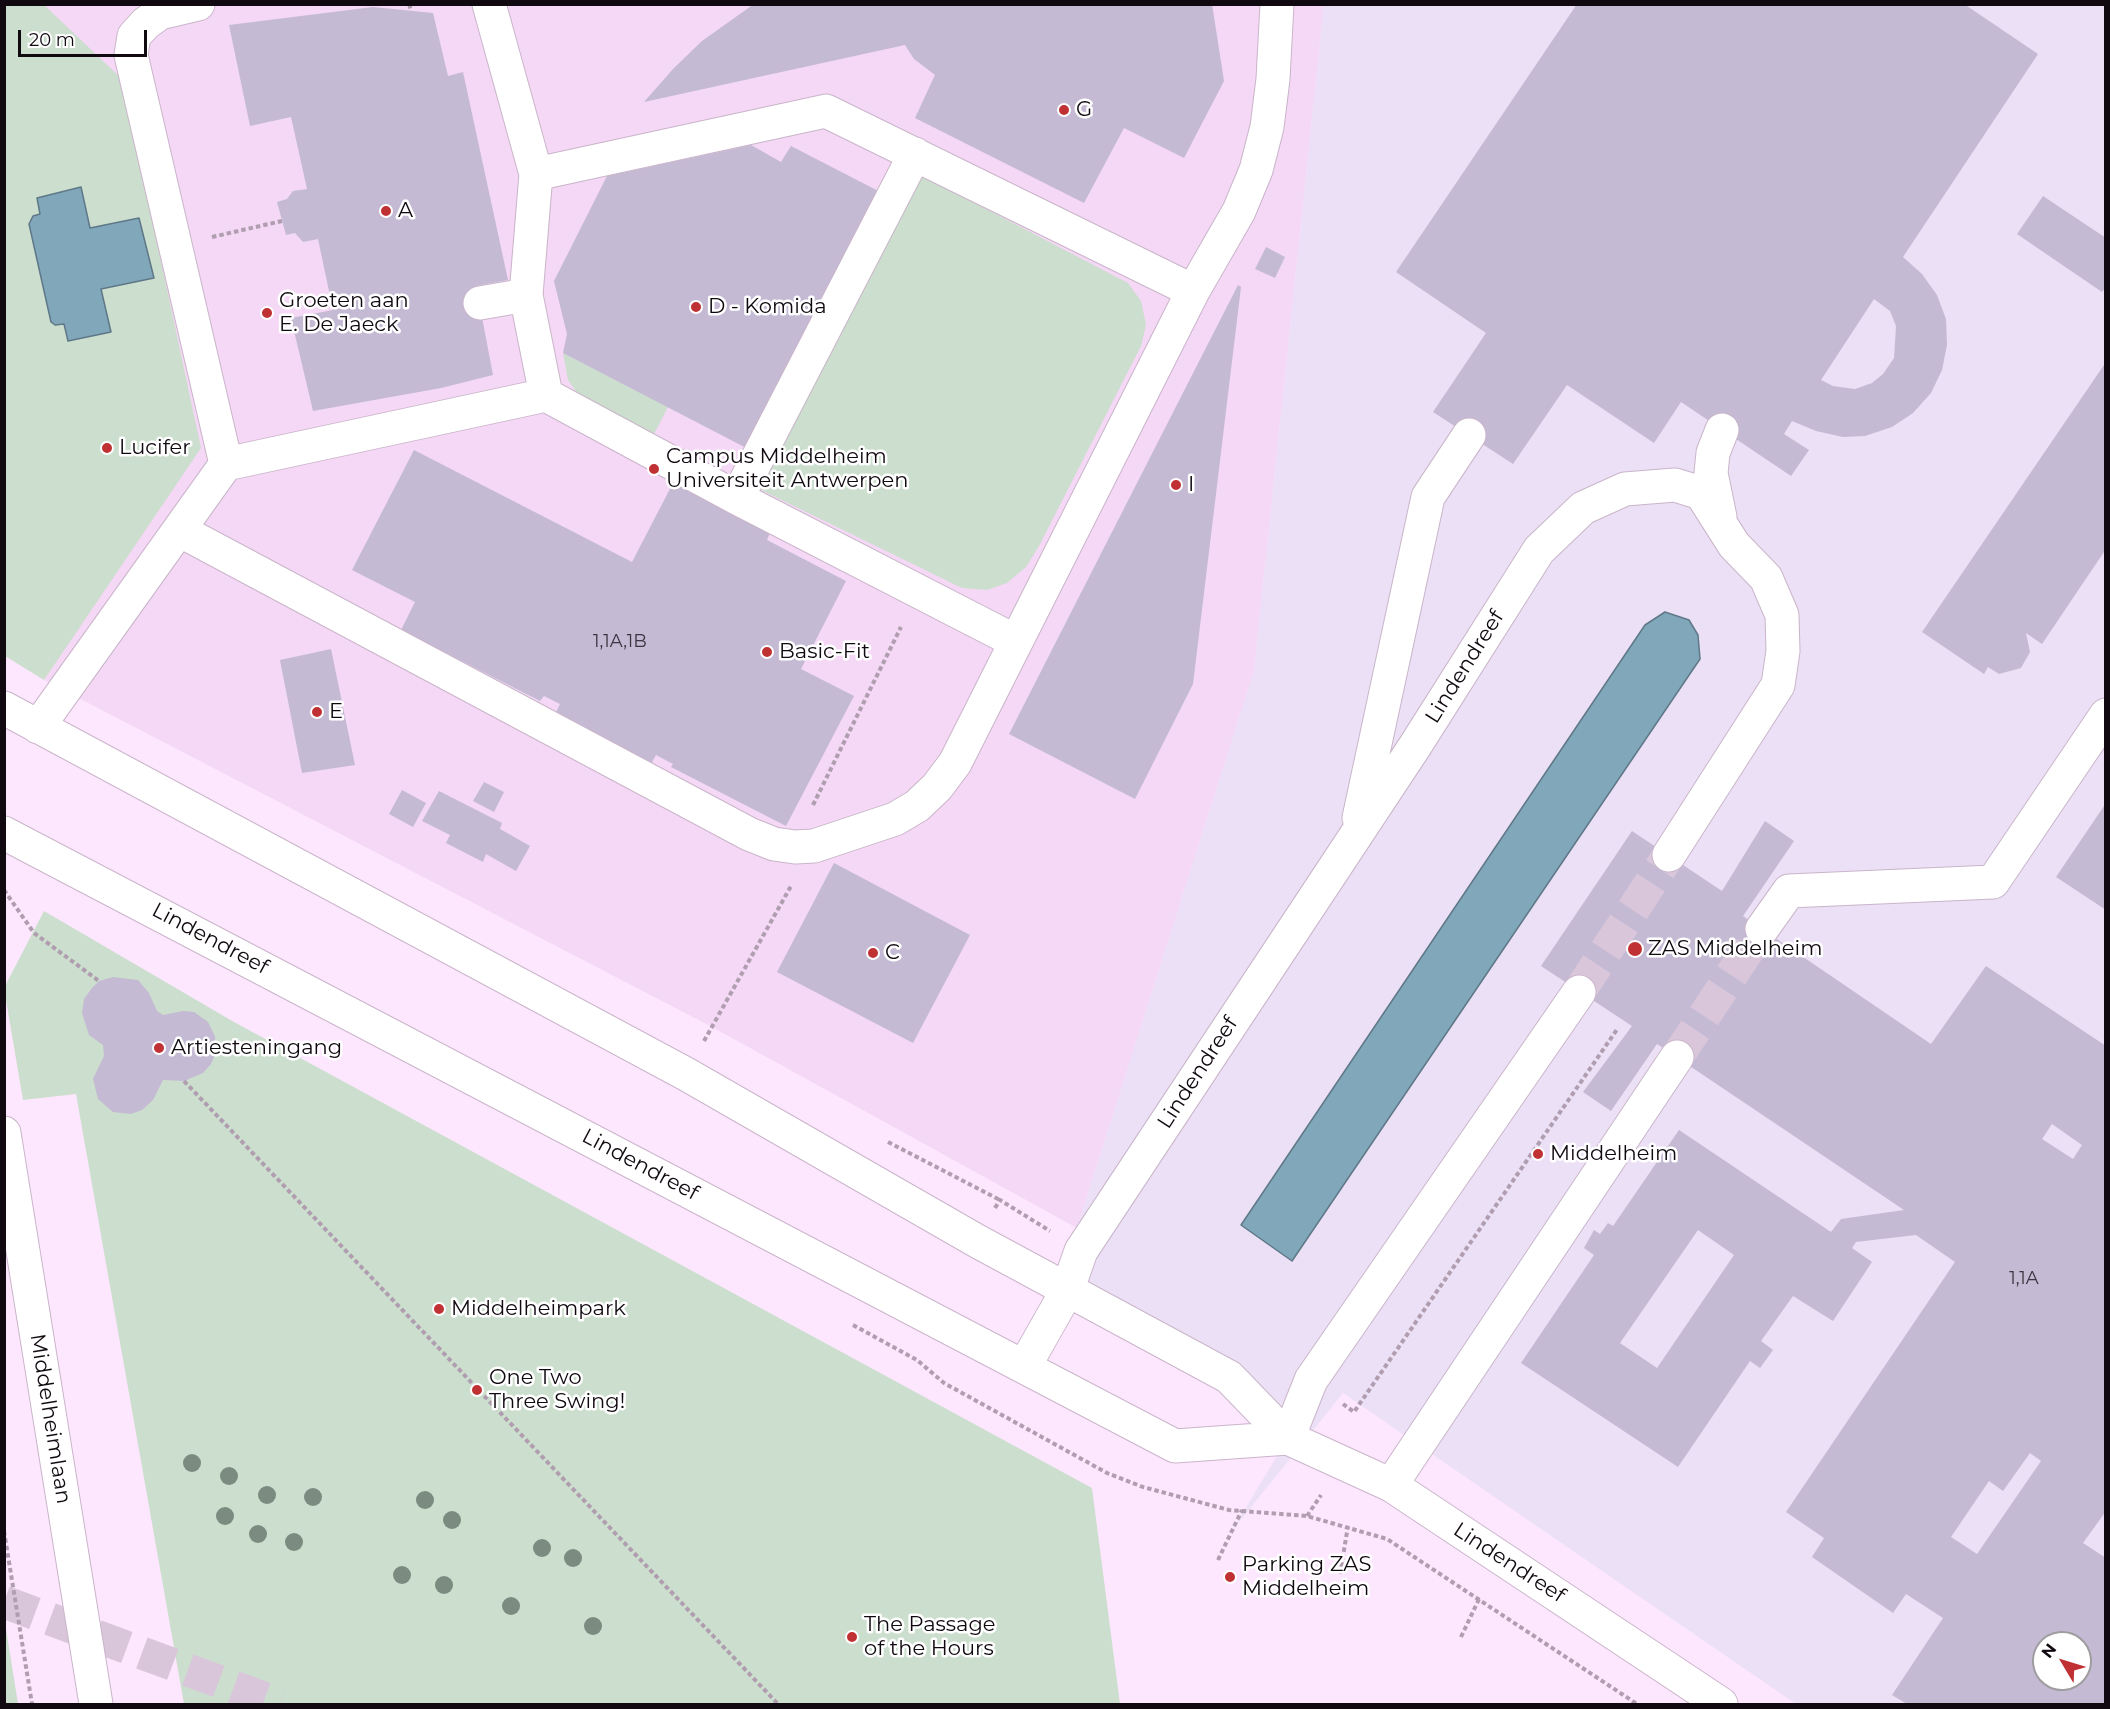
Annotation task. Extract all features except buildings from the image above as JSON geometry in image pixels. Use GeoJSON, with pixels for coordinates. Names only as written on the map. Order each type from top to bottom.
{"type":"FeatureCollection","features":[{"type":"Feature","properties":{"kind":"street"},"geometry":{"type":"LineString","coordinates":[[198,4],[160,13],[146,23],[134,36],[131,55],[226,464]]}},
{"type":"Feature","properties":{"kind":"street"},"geometry":{"type":"LineString","coordinates":[[489,4],[536,174],[526,295],[546,395]]}},
{"type":"Feature","properties":{"kind":"street"},"geometry":{"type":"LineString","coordinates":[[178,530],[749,834],[774,844],[795,848],[814,846],[895,819],[917,806],[937,787],[955,763],[1193,291],[1239,211],[1256,170],[1267,127],[1274,79],[1277,4]]}},
{"type":"Feature","properties":{"kind":"street"},"geometry":{"type":"LineString","coordinates":[[536,174],[826,111],[1193,291]]}},
{"type":"Feature","properties":{"kind":"street"},"geometry":{"type":"LineString","coordinates":[[737,498],[915,154]]}},
{"type":"Feature","properties":{"kind":"street"},"geometry":{"type":"LineString","coordinates":[[480,303],[526,295]]}},
{"type":"Feature","properties":{"kind":"street"},"geometry":{"type":"LineString","coordinates":[[38,727],[226,464],[546,395],[737,498],[1015,641]]}},
{"type":"Feature","properties":{"kind":"street"},"geometry":{"type":"LineString","coordinates":[[1721,522],[1711,473],[1713,453],[1722,430]]}},
{"type":"Feature","properties":{"kind":"street"},"geometry":{"type":"LineString","coordinates":[[1355,836],[1428,497],[1470,435]]}},
{"type":"Feature","properties":{"kind":"street","name":"Lindendreef"},"geometry":{"type":"LineString","coordinates":[[1067,1290],[1080,1251],[1355,836],[1539,550],[1583,508],[1625,489],[1675,485],[1701,493],[1734,545],[1766,578],[1782,615],[1783,651],[1778,685],[1670,855]]}},
{"type":"Feature","properties":{"kind":"street","name":"Lindendreef"},"geometry":{"type":"LineString","coordinates":[[4,708],[686,1074],[977,1241],[1229,1377],[1288,1438],[1391,1485],[1721,1704]]}},
{"type":"Feature","properties":{"kind":"street"},"geometry":{"type":"LineString","coordinates":[[1762,929],[1789,891],[1993,882],[2106,715]]}},
{"type":"Feature","properties":{"kind":"street","name":"Lindendreef"},"geometry":{"type":"LineString","coordinates":[[4,833],[1175,1446],[1288,1438]]}},
{"type":"Feature","properties":{"kind":"street"},"geometry":{"type":"LineString","coordinates":[[1288,1438],[1311,1380],[1579,992]]}},
{"type":"Feature","properties":{"kind":"street"},"geometry":{"type":"LineString","coordinates":[[1391,1485],[1677,1057]]}},
{"type":"Feature","properties":{"kind":"street","name":"Middelheimlaan"},"geometry":{"type":"LineString","coordinates":[[4,1133],[96,1704]]}},
{"type":"Feature","properties":{"kind":"street"},"geometry":{"type":"LineString","coordinates":[[1024,1367],[1067,1290]]}},
{"type":"Feature","properties":{"kind":"path"},"geometry":{"type":"LineString","coordinates":[[410,4],[411,10]]}},
{"type":"Feature","properties":{"kind":"path"},"geometry":{"type":"LineString","coordinates":[[232,232],[282,220]]}},
{"type":"Feature","properties":{"kind":"path"},"geometry":{"type":"LineString","coordinates":[[686,1074],[814,846],[806,818],[918,592]]}},
{"type":"Feature","properties":{"kind":"path"},"geometry":{"type":"LineString","coordinates":[[4,890],[34,933],[99,981]]}},
{"type":"Feature","properties":{"kind":"path"},"geometry":{"type":"LineString","coordinates":[[1311,1380],[1354,1412],[1618,1028]]}},
{"type":"Feature","properties":{"kind":"path"},"geometry":{"type":"LineString","coordinates":[[184,1081],[778,1704]]}},
{"type":"Feature","properties":{"kind":"path"},"geometry":{"type":"LineString","coordinates":[[977,1241],[1000,1200],[1080,1251]]}},
{"type":"Feature","properties":{"kind":"path"},"geometry":{"type":"LineString","coordinates":[[917,1360],[937,1320]]}},
{"type":"Feature","properties":{"kind":"path"},"geometry":{"type":"LineString","coordinates":[[1218,1560],[1242,1510]]}},
{"type":"Feature","properties":{"kind":"path"},"geometry":{"type":"LineString","coordinates":[[1340,1574],[1348,1526]]}},
{"type":"Feature","properties":{"kind":"path"},"geometry":{"type":"LineString","coordinates":[[4,1531],[32,1704]]}},
{"type":"Feature","properties":{"kind":"path"},"geometry":{"type":"LineString","coordinates":[[1461,1637],[1479,1599]]}},
{"type":"Feature","properties":{"kind":"shaded area","name":"Campus Middelheim Universiteit Antwerpen"},"geometry":{"type":"Polygon","coordinates":[[[4,5],[1324,5],[1254,671],[1077,1228],[712,1027],[44,680],[60,655],[4,5]]]}},
{"type":"Feature","properties":{"kind":"shaded area","name":"ZAS Middelheim"},"geometry":{"type":"Polygon","coordinates":[[[1324,5],[2105,5],[2105,1704],[1796,1704],[1343,1393],[1231,1532],[1288,1438],[1229,1377],[1067,1291],[1077,1228],[1254,671],[1324,5]]]}},
{"type":"Feature","properties":{"kind":"green space"},"geometry":{"type":"Polygon","coordinates":[[[5,5],[44,5],[122,79],[201,448],[44,680],[5,656],[5,5]]]}},
{"type":"Feature","properties":{"kind":"green space"},"geometry":{"type":"Polygon","coordinates":[[[919,174],[1128,283],[1141,301],[1146,325],[1141,346],[1039,546],[1026,567],[1007,583],[987,590],[962,588],[761,490],[919,174]]]}},
{"type":"Feature","properties":{"kind":"green space"},"geometry":{"type":"Polygon","coordinates":[[[563,353],[668,407],[653,436],[580,397],[568,380],[563,353]]]}},
{"type":"Feature","properties":{"kind":"green space","name":"Middelheimpark"},"geometry":{"type":"Polygon","coordinates":[[[44,911],[234,1022],[1092,1488],[1120,1704],[184,1704],[76,1094],[23,1100],[4,988],[44,911]]]}},
{"type":"Feature","properties":{"kind":"green space"},"geometry":{"type":"Polygon","coordinates":[[[5,1622],[18,1704],[5,1704],[5,1622]]]}},
{"type":"Feature","properties":{"kind":"water"},"geometry":{"type":"Polygon","coordinates":[[[81,187],[90,228],[139,218],[154,278],[101,289],[111,332],[68,341],[64,324],[55,325],[51,322],[29,224],[33,216],[40,214],[37,198],[81,187]]]}},
{"type":"Feature","properties":{"kind":"water"},"geometry":{"type":"Polygon","coordinates":[[[1665,612],[1689,620],[1698,635],[1700,659],[1292,1261],[1241,1225],[1645,625],[1665,612]]]}},
{"type":"Feature","properties":{"kind":"tunnel"},"geometry":{"type":"LineString","coordinates":[[1579,992],[1669,855]]}},
{"type":"Feature","properties":{"kind":"tunnel"},"geometry":{"type":"LineString","coordinates":[[1677,1057],[1762,929]]}},
{"type":"Feature","properties":{"kind":"tunnel"},"geometry":{"type":"LineString","coordinates":[[4,1602],[280,1704]]}},
{"type":"Feature","properties":{"kind":"place","name":"G"},"geometry":{"type":"Point","coordinates":[1064,110]}},
{"type":"Feature","properties":{"kind":"place","name":"A"},"geometry":{"type":"Point","coordinates":[386,211]}},
{"type":"Feature","properties":{"kind":"place","name":"D - Komida"},"geometry":{"type":"Point","coordinates":[696,307]}},
{"type":"Feature","properties":{"kind":"place","name":"Groeten aan E. De Jaeck"},"geometry":{"type":"Point","coordinates":[267,313]}},
{"type":"Feature","properties":{"kind":"place","name":"Lucifer"},"geometry":{"type":"Point","coordinates":[107,448]}},
{"type":"Feature","properties":{"kind":"place","name":"Campus Middelheim Universiteit Antwerpen"},"geometry":{"type":"Point","coordinates":[654,469]}},
{"type":"Feature","properties":{"kind":"place","name":"I"},"geometry":{"type":"Point","coordinates":[1176,485]}},
{"type":"Feature","properties":{"kind":"place","name":"Basic-Fit"},"geometry":{"type":"Point","coordinates":[767,652]}},
{"type":"Feature","properties":{"kind":"place","name":"E"},"geometry":{"type":"Point","coordinates":[317,712]}},
{"type":"Feature","properties":{"kind":"place","name":"ZAS Middelheim"},"geometry":{"type":"Point","coordinates":[1635,949]}},
{"type":"Feature","properties":{"kind":"place","name":"C"},"geometry":{"type":"Point","coordinates":[873,953]}},
{"type":"Feature","properties":{"kind":"place","name":"Artiesteningang"},"geometry":{"type":"Point","coordinates":[159,1048]}},
{"type":"Feature","properties":{"kind":"place","name":"Middelheim"},"geometry":{"type":"Point","coordinates":[1538,1154]}},
{"type":"Feature","properties":{"kind":"place","name":"Middelheimpark"},"geometry":{"type":"Point","coordinates":[439,1309]}},
{"type":"Feature","properties":{"kind":"place","name":"One Two Three Swing!"},"geometry":{"type":"Point","coordinates":[477,1390]}},
{"type":"Feature","properties":{"kind":"place","name":"Parking ZAS Middelheim"},"geometry":{"type":"Point","coordinates":[1230,1577]}},
{"type":"Feature","properties":{"kind":"place","name":"The Passage of the Hours"},"geometry":{"type":"Point","coordinates":[852,1637]}}]}
